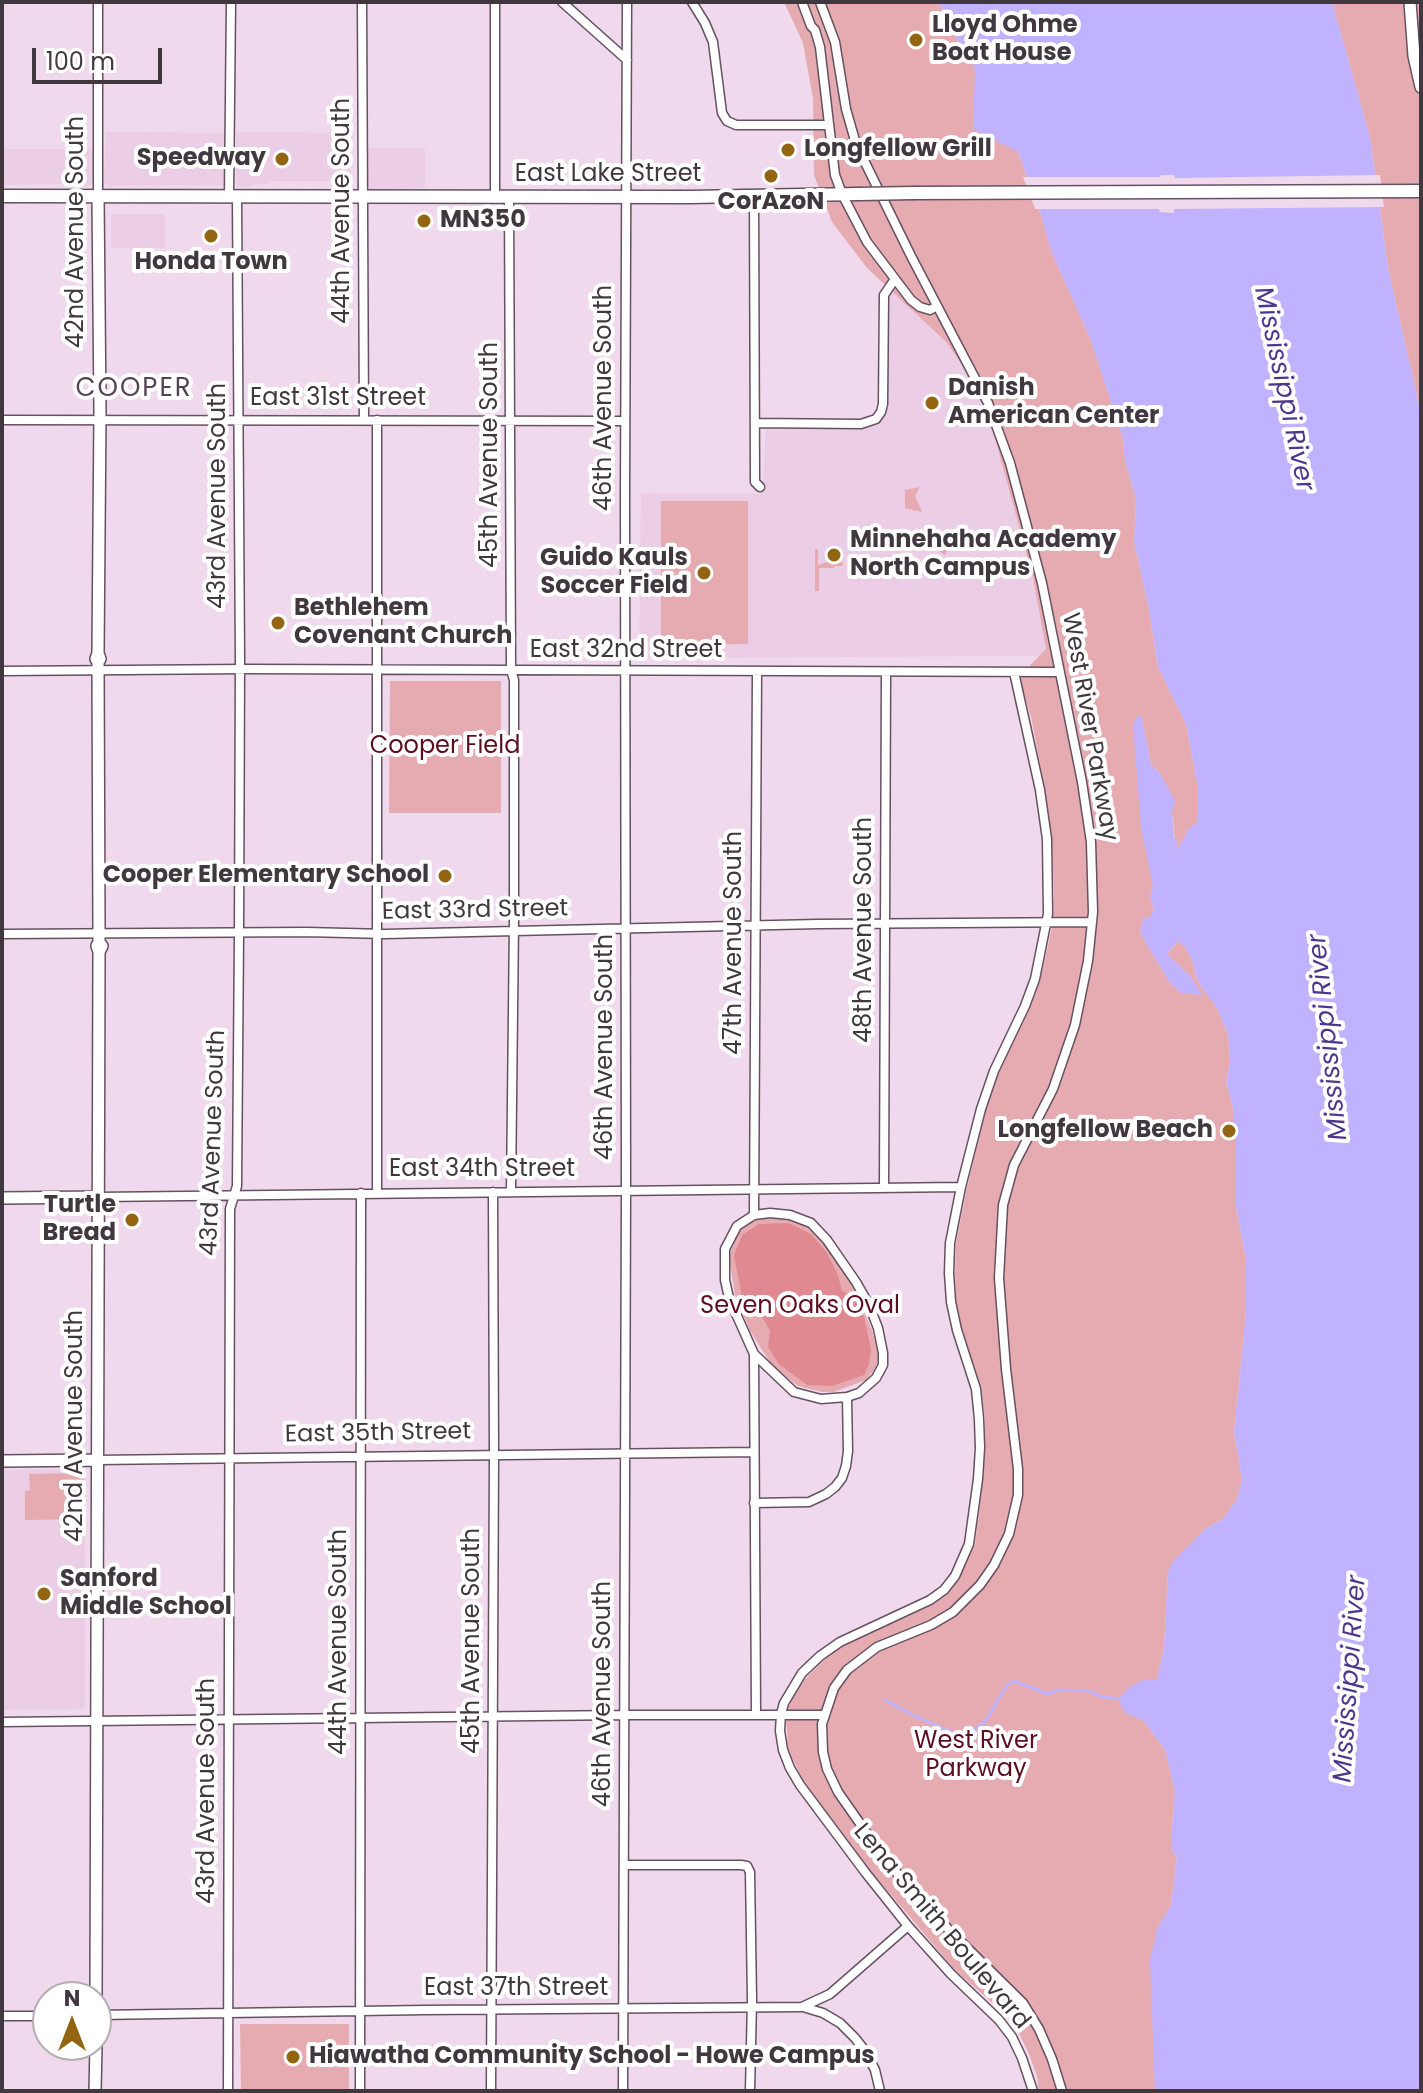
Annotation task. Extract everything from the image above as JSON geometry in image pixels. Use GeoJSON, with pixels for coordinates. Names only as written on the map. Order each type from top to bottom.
{"type":"FeatureCollection","features":[{"type":"Feature","properties":{"kind":"main road","name":"East Lake Street"},"geometry":{"type":"LineString","coordinates":[[2,196],[626,197],[1421,191]]}},
{"type":"Feature","properties":{"kind":"street","name":"42nd Avenue South"},"geometry":{"type":"LineString","coordinates":[[96,1981],[100,420],[98,2]]}},
{"type":"Feature","properties":{"kind":"street","name":"43rd Avenue South"},"geometry":{"type":"LineString","coordinates":[[228,2091],[230,1209],[237,1186],[240,669],[231,2]]}},
{"type":"Feature","properties":{"kind":"street","name":"44th Avenue South"},"geometry":{"type":"LineString","coordinates":[[362,2],[364,420]]}},
{"type":"Feature","properties":{"kind":"street"},"geometry":{"type":"LineString","coordinates":[[495,2],[495,197]]}},
{"type":"Feature","properties":{"kind":"street"},"geometry":{"type":"LineString","coordinates":[[562,2],[627,60]]}},
{"type":"Feature","properties":{"kind":"street","name":"46th Avenue South"},"geometry":{"type":"LineString","coordinates":[[623,2091],[627,2]]}},
{"type":"Feature","properties":{"kind":"street"},"geometry":{"type":"LineString","coordinates":[[692,2],[713,42],[722,113],[727,121],[736,125],[829,125]]}},
{"type":"Feature","properties":{"kind":"street"},"geometry":{"type":"LineString","coordinates":[[802,2],[815,30]]}},
{"type":"Feature","properties":{"kind":"street","name":"West River Parkway"},"geometry":{"type":"LineString","coordinates":[[820,2],[835,42],[846,109],[856,144],[988,403],[1010,463],[1042,583],[1082,782],[1091,842],[1092,922],[1088,961],[1075,1025],[1053,1089],[1014,1165],[1003,1205],[999,1278],[1018,1469],[1018,1495],[1009,1534],[980,1585],[953,1612],[931,1625],[877,1647],[847,1670],[834,1688],[822,1724],[823,1752],[838,1792],[900,1877],[1023,2003],[1039,2029],[1062,2091]]}},
{"type":"Feature","properties":{"kind":"street"},"geometry":{"type":"LineString","coordinates":[[1410,2],[1416,32],[1416,69],[1421,87]]}},
{"type":"Feature","properties":{"kind":"street"},"geometry":{"type":"LineString","coordinates":[[825,12],[815,30],[824,73],[835,175],[842,194],[858,229],[911,300],[930,310],[937,306]]}},
{"type":"Feature","properties":{"kind":"street"},"geometry":{"type":"LineString","coordinates":[[754,196],[755,482],[760,487]]}},
{"type":"Feature","properties":{"kind":"street","name":"45th Avenue South"},"geometry":{"type":"LineString","coordinates":[[509,197],[511,670],[514,680],[511,1192]]}},
{"type":"Feature","properties":{"kind":"street"},"geometry":{"type":"LineString","coordinates":[[755,423],[861,424],[876,419],[883,404],[884,295],[895,279]]}},
{"type":"Feature","properties":{"kind":"street","name":"East 31st Street"},"geometry":{"type":"LineString","coordinates":[[2,420],[625,421]]}},
{"type":"Feature","properties":{"kind":"street"},"geometry":{"type":"LineString","coordinates":[[377,420],[377,1192]]}},
{"type":"Feature","properties":{"kind":"street","name":"East 32nd Street"},"geometry":{"type":"LineString","coordinates":[[2,671],[98,662],[240,669],[1058,672]]}},
{"type":"Feature","properties":{"kind":"street","name":"47th Avenue South"},"geometry":{"type":"LineString","coordinates":[[754,1215],[757,672]]}},
{"type":"Feature","properties":{"kind":"street","name":"48th Avenue South"},"geometry":{"type":"LineString","coordinates":[[884,1188],[886,672]]}},
{"type":"Feature","properties":{"kind":"street"},"geometry":{"type":"LineString","coordinates":[[781,1714],[789,1692],[802,1673],[820,1656],[840,1642],[930,1600],[944,1590],[959,1568],[969,1544],[978,1479],[979,1419],[976,1389],[951,1302],[950,1243],[981,1109],[994,1071],[1035,979],[1047,923],[1049,897],[1047,839],[1036,766],[1014,672]]}},
{"type":"Feature","properties":{"kind":"street","name":"East 33rd Street"},"geometry":{"type":"LineString","coordinates":[[2,934],[99,942],[239,933],[377,934],[755,925],[1092,922]]}},
{"type":"Feature","properties":{"kind":"street","name":"East 34th Street"},"geometry":{"type":"LineString","coordinates":[[2,1198],[961,1187]]}},
{"type":"Feature","properties":{"kind":"street","name":"45th Avenue South"},"geometry":{"type":"LineString","coordinates":[[491,2091],[493,1192]]}},
{"type":"Feature","properties":{"kind":"street","name":"44th Avenue South"},"geometry":{"type":"LineString","coordinates":[[360,2091],[361,1193]]}},
{"type":"Feature","properties":{"kind":"street"},"geometry":{"type":"LineString","coordinates":[[754,1215],[790,1215],[811,1223],[842,1260],[869,1305],[878,1328],[883,1365],[868,1386],[847,1397],[821,1399],[794,1392],[754,1354],[729,1298],[724,1262],[725,1249],[733,1231],[754,1215]]}},
{"type":"Feature","properties":{"kind":"street"},"geometry":{"type":"LineString","coordinates":[[754,1354],[756,1714]]}},
{"type":"Feature","properties":{"kind":"street"},"geometry":{"type":"LineString","coordinates":[[754,1503],[809,1502],[835,1487],[842,1478],[848,1451],[847,1397]]}},
{"type":"Feature","properties":{"kind":"street","name":"East 35th Street"},"geometry":{"type":"LineString","coordinates":[[2,1461],[754,1452]]}},
{"type":"Feature","properties":{"kind":"street","name":"Lena Smith Boulevard"},"geometry":{"type":"LineString","coordinates":[[781,1714],[783,1750],[800,1785],[908,1926],[1006,2029],[1022,2058],[1033,2091]]}},
{"type":"Feature","properties":{"kind":"street"},"geometry":{"type":"LineString","coordinates":[[2,1722],[825,1715]]}},
{"type":"Feature","properties":{"kind":"street"},"geometry":{"type":"LineString","coordinates":[[624,1865],[747,1866],[751,1876],[750,2091]]}},
{"type":"Feature","properties":{"kind":"street","name":"East 37th Street"},"geometry":{"type":"LineString","coordinates":[[112,2015],[802,2007],[830,1994],[908,1926]]}},
{"type":"Feature","properties":{"kind":"street"},"geometry":{"type":"LineString","coordinates":[[802,2007],[823,2013],[840,2023],[855,2038],[875,2070],[880,2091]]}},
{"type":"Feature","properties":{"kind":"street"},"geometry":{"type":"LineString","coordinates":[[2,2016],[32,2016]]}},
{"type":"Feature","properties":{"kind":"street"},"geometry":{"type":"LineString","coordinates":[[95,2091],[96,2061]]}},
{"type":"Feature","properties":{"kind":"shaded area"},"geometry":{"type":"Polygon","coordinates":[[[106,132],[225,133],[224,185],[107,186],[104,181],[106,132]]]}},
{"type":"Feature","properties":{"kind":"shaded area"},"geometry":{"type":"Polygon","coordinates":[[[236,133],[350,133],[351,181],[270,181],[270,184],[238,187],[236,133]]]}},
{"type":"Feature","properties":{"kind":"shaded area"},"geometry":{"type":"Polygon","coordinates":[[[367,148],[425,148],[425,188],[371,189],[367,183],[367,148]]]}},
{"type":"Feature","properties":{"kind":"shaded area"},"geometry":{"type":"Polygon","coordinates":[[[2,149],[94,149],[93,182],[90,186],[2,185],[2,149]]]}},
{"type":"Feature","properties":{"kind":"shaded area"},"geometry":{"type":"Polygon","coordinates":[[[111,214],[165,214],[165,248],[111,248],[111,214]]]}},
{"type":"Feature","properties":{"kind":"shaded area","name":"Minnehaha Academy North Campus"},"geometry":{"type":"Polygon","coordinates":[[[892,291],[945,342],[965,369],[984,408],[1033,578],[1046,649],[1040,656],[639,658],[641,493],[762,494],[766,429],[870,427],[883,418],[888,408],[888,295],[892,291]]]}},
{"type":"Feature","properties":{"kind":"shaded area","name":"Sanford Middle School"},"geometry":{"type":"Polygon","coordinates":[[[85,1469],[85,1709],[2,1710],[2,1470],[85,1469]]]}},
{"type":"Feature","properties":{"kind":"green space","name":"West River Parkway"},"geometry":{"type":"Polygon","coordinates":[[[784,2],[939,2],[975,68],[975,114],[1018,152],[1052,253],[1090,338],[1123,438],[1125,460],[1136,499],[1134,541],[1158,667],[1186,724],[1197,782],[1197,824],[1188,829],[1176,850],[1172,812],[1160,773],[1151,765],[1142,719],[1153,886],[1150,897],[1154,909],[1151,917],[1143,919],[1140,933],[1170,983],[1182,994],[1201,996],[1192,978],[1167,954],[1179,940],[1192,959],[1196,976],[1217,1008],[1228,1034],[1230,1063],[1226,1082],[1233,1108],[1236,1141],[1236,1207],[1246,1259],[1246,1313],[1234,1432],[1242,1479],[1237,1499],[1223,1519],[1204,1530],[1168,1573],[1164,1648],[1157,1680],[1144,1680],[1128,1714],[1143,1720],[1165,1750],[1175,1791],[1171,1848],[1177,1858],[1171,1905],[1157,1929],[1155,2091],[1039,2091],[1037,2076],[1019,2033],[1005,2014],[955,1970],[869,1869],[804,1782],[788,1749],[786,1715],[794,1694],[807,1677],[842,1647],[932,1605],[948,1594],[975,1545],[983,1480],[985,1419],[981,1387],[956,1301],[956,1244],[986,1110],[1040,981],[1053,923],[1054,897],[1052,839],[1045,789],[1031,717],[1019,677],[1046,649],[1033,578],[995,438],[965,369],[946,342],[867,268],[832,222],[814,175],[813,99],[803,43],[784,2]]]}},
{"type":"Feature","properties":{"kind":"green space"},"geometry":{"type":"Polygon","coordinates":[[[1332,2],[1421,2],[1421,414],[1388,268],[1370,137],[1332,2]]]}},
{"type":"Feature","properties":{"kind":"green space"},"geometry":{"type":"Polygon","coordinates":[[[920,487],[915,496],[922,512],[905,508],[905,490],[920,487]]]}},
{"type":"Feature","properties":{"kind":"green space","name":"Guido Kauls Soccer Field"},"geometry":{"type":"Polygon","coordinates":[[[661,501],[748,501],[748,644],[661,645],[661,501]]]}},
{"type":"Feature","properties":{"kind":"green space"},"geometry":{"type":"Polygon","coordinates":[[[928,526],[936,541],[950,547],[945,555],[920,538],[928,526]]]}},
{"type":"Feature","properties":{"kind":"green space"},"geometry":{"type":"Polygon","coordinates":[[[815,549],[818,549],[818,565],[840,558],[843,564],[834,568],[819,568],[819,591],[815,591],[815,549]]]}},
{"type":"Feature","properties":{"kind":"green space","name":"Cooper Field"},"geometry":{"type":"Polygon","coordinates":[[[390,681],[501,681],[501,813],[389,813],[390,681]]]}},
{"type":"Feature","properties":{"kind":"green space","name":"Seven Oaks Oval"},"geometry":{"type":"Polygon","coordinates":[[[770,1218],[809,1227],[825,1244],[852,1285],[872,1330],[878,1354],[877,1366],[866,1380],[834,1392],[798,1386],[773,1367],[750,1331],[735,1295],[731,1251],[740,1230],[755,1220],[770,1218]]]}},
{"type":"Feature","properties":{"kind":"green space","name":"Seven Oaks Oval"},"geometry":{"type":"Polygon","coordinates":[[[789,1223],[811,1234],[827,1253],[842,1291],[852,1295],[864,1317],[871,1349],[864,1375],[832,1386],[807,1385],[779,1364],[768,1347],[770,1331],[763,1318],[743,1302],[734,1255],[742,1235],[759,1224],[789,1223]]]}},
{"type":"Feature","properties":{"kind":"green space"},"geometry":{"type":"Polygon","coordinates":[[[84,1473],[84,1519],[25,1520],[25,1491],[30,1490],[29,1474],[84,1473]]]}},
{"type":"Feature","properties":{"kind":"green space","name":"Hiawatha Community School - Howe Campus"},"geometry":{"type":"Polygon","coordinates":[[[240,2024],[349,2024],[349,2091],[241,2091],[240,2024]]]}},
{"type":"Feature","properties":{"kind":"water","name":"Mississippi River"},"geometry":{"type":"Polygon","coordinates":[[[939,2],[1332,2],[1370,137],[1388,268],[1421,414],[1421,2091],[1155,2091],[1150,1961],[1157,1929],[1171,1905],[1177,1858],[1171,1848],[1175,1791],[1165,1750],[1143,1720],[1122,1708],[1119,1699],[1129,1687],[1144,1680],[1157,1680],[1164,1648],[1168,1572],[1172,1562],[1204,1530],[1223,1519],[1237,1499],[1242,1479],[1234,1432],[1246,1313],[1246,1259],[1236,1207],[1236,1141],[1233,1108],[1226,1082],[1230,1063],[1228,1034],[1217,1008],[1196,976],[1185,947],[1178,941],[1167,954],[1192,978],[1203,997],[1182,994],[1170,983],[1140,933],[1143,918],[1150,917],[1154,909],[1150,897],[1153,886],[1141,828],[1133,724],[1139,714],[1151,765],[1160,773],[1175,801],[1172,812],[1176,850],[1188,829],[1197,823],[1197,782],[1186,724],[1158,667],[1134,541],[1136,499],[1125,460],[1123,438],[1090,338],[1052,253],[1018,152],[973,129],[975,68],[939,2]]]}},
{"type":"Feature","properties":{"kind":"pier"},"geometry":{"type":"Polygon","coordinates":[[[1174,175],[1175,178],[1380,175],[1384,207],[1174,209],[1174,213],[1160,212],[1159,209],[1035,209],[1023,177],[1174,175]]]}},
{"type":"Feature","properties":{"kind":"waterway"},"geometry":{"type":"LineString","coordinates":[[885,1700],[958,1735],[966,1735],[985,1722],[1007,1685],[1014,1681],[1048,1694],[1059,1690],[1089,1691],[1102,1697],[1122,1699]]}},
{"type":"Feature","properties":{"kind":"place","name":"Lloyd Ohme Boat House"},"geometry":{"type":"Point","coordinates":[916,40]}},
{"type":"Feature","properties":{"kind":"place","name":"Longfellow Grill"},"geometry":{"type":"Point","coordinates":[788,150]}},
{"type":"Feature","properties":{"kind":"place","name":"Speedway"},"geometry":{"type":"Point","coordinates":[282,159]}},
{"type":"Feature","properties":{"kind":"place","name":"CorAzoN"},"geometry":{"type":"Point","coordinates":[771,176]}},
{"type":"Feature","properties":{"kind":"place","name":"MN350"},"geometry":{"type":"Point","coordinates":[424,221]}},
{"type":"Feature","properties":{"kind":"place","name":"Honda Town"},"geometry":{"type":"Point","coordinates":[211,236]}},
{"type":"Feature","properties":{"kind":"place","name":"Danish American Center"},"geometry":{"type":"Point","coordinates":[932,403]}},
{"type":"Feature","properties":{"kind":"place","name":"Minnehaha Academy North Campus"},"geometry":{"type":"Point","coordinates":[834,555]}},
{"type":"Feature","properties":{"kind":"place","name":"Guido Kauls Soccer Field"},"geometry":{"type":"Point","coordinates":[704,573]}},
{"type":"Feature","properties":{"kind":"place","name":"Bethlehem Covenant Church"},"geometry":{"type":"Point","coordinates":[278,623]}},
{"type":"Feature","properties":{"kind":"place","name":"Cooper Elementary School"},"geometry":{"type":"Point","coordinates":[445,876]}},
{"type":"Feature","properties":{"kind":"place","name":"Longfellow Beach"},"geometry":{"type":"Point","coordinates":[1229,1131]}},
{"type":"Feature","properties":{"kind":"place","name":"Turtle Bread"},"geometry":{"type":"Point","coordinates":[132,1220]}},
{"type":"Feature","properties":{"kind":"place","name":"Sanford Middle School"},"geometry":{"type":"Point","coordinates":[44,1594]}},
{"type":"Feature","properties":{"kind":"place","name":"Hiawatha Community School - Howe Campus"},"geometry":{"type":"Point","coordinates":[293,2057]}},
{"type":"Feature","properties":{"kind":"district","name":"COOPER"},"geometry":{"type":"Point","coordinates":[134,389]}}]}
